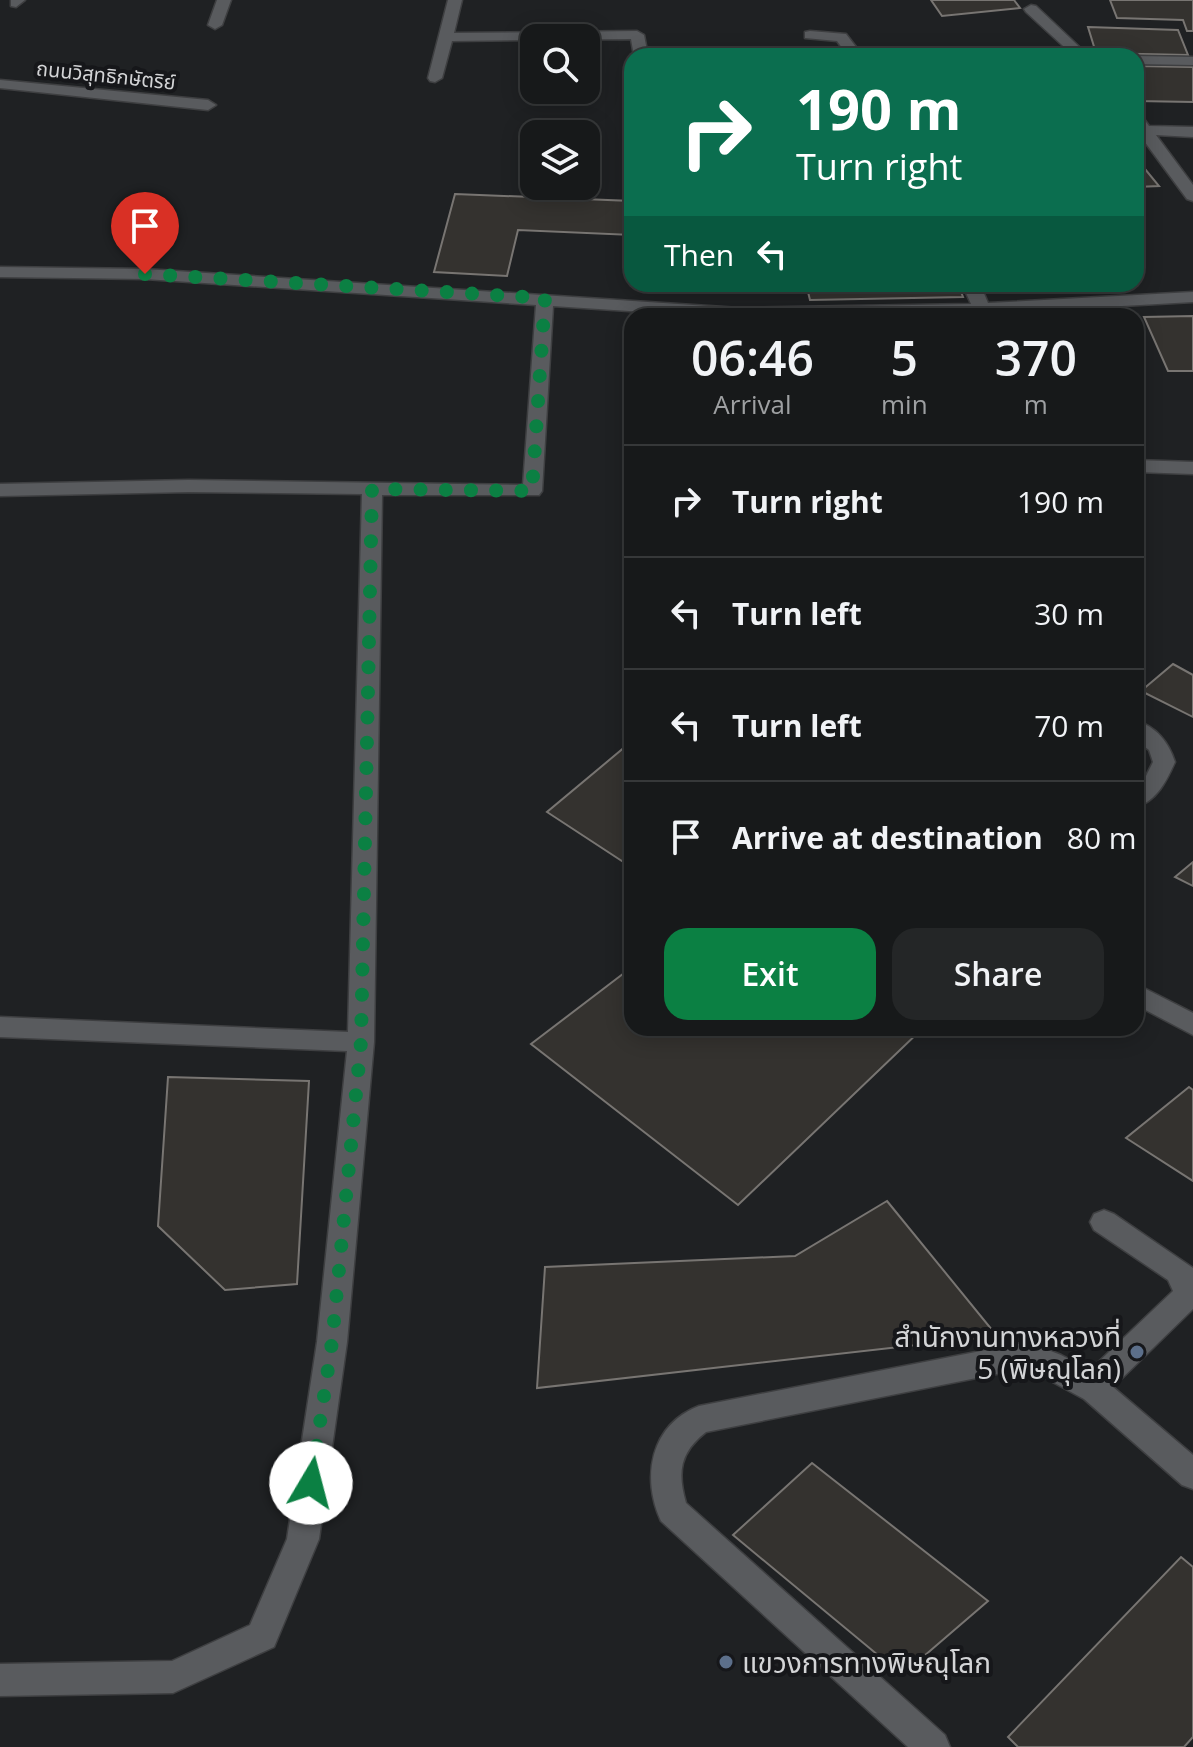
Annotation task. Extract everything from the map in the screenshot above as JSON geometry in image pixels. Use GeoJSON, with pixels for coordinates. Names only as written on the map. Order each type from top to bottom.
{"type":"FeatureCollection","features":[{"type":"Feature","properties":{"kind":"street"},"geometry":{"type":"LineString","coordinates":[[215,25],[224,0]]}},
{"type":"Feature","properties":{"kind":"street"},"geometry":{"type":"LineString","coordinates":[[435,78],[455,0]]}},
{"type":"Feature","properties":{"kind":"street"},"geometry":{"type":"LineString","coordinates":[[1031,9],[1073,48]]}},
{"type":"Feature","properties":{"kind":"street"},"geometry":{"type":"LineString","coordinates":[[445,37],[637,35],[639,48]]}},
{"type":"Feature","properties":{"kind":"street"},"geometry":{"type":"LineString","coordinates":[[810,35],[841,37],[850,48]]}},
{"type":"Feature","properties":{"kind":"street"},"geometry":{"type":"LineString","coordinates":[[1144,60],[1193,61]]}},
{"type":"Feature","properties":{"kind":"street","name":"ถนนวิสุทธิกษัตริย์"},"geometry":{"type":"LineString","coordinates":[[0,84],[208,105]]}},
{"type":"Feature","properties":{"kind":"street"},"geometry":{"type":"LineString","coordinates":[[1144,125],[1193,132]]}},
{"type":"Feature","properties":{"kind":"street"},"geometry":{"type":"LineString","coordinates":[[1144,129],[1193,196]]}},
{"type":"Feature","properties":{"kind":"street"},"geometry":{"type":"LineString","coordinates":[[0,272],[145,274],[674,308]]}},
{"type":"Feature","properties":{"kind":"street"},"geometry":{"type":"LineString","coordinates":[[991,308],[1131,292],[1193,297]]}},
{"type":"Feature","properties":{"kind":"street"},"geometry":{"type":"LineString","coordinates":[[0,490],[189,486],[532,491],[545,298]]}},
{"type":"Feature","properties":{"kind":"street"},"geometry":{"type":"LineString","coordinates":[[1144,466],[1193,468]]}},
{"type":"Feature","properties":{"kind":"street"},"geometry":{"type":"LineString","coordinates":[[0,1680],[173,1677],[262,1636],[303,1539],[332,1342],[361,1042],[372,489]]}},
{"type":"Feature","properties":{"kind":"street"},"geometry":{"type":"LineString","coordinates":[[1144,735],[1159,747],[1164,762],[1156,780],[1144,791]]}},
{"type":"Feature","properties":{"kind":"street"},"geometry":{"type":"LineString","coordinates":[[1144,996],[1189,1016]]}},
{"type":"Feature","properties":{"kind":"street"},"geometry":{"type":"LineString","coordinates":[[0,1027],[361,1042]]}},
{"type":"Feature","properties":{"kind":"street"},"geometry":{"type":"LineString","coordinates":[[1092,1388],[1187,1296],[1188,1283],[1178,1271],[1104,1222]]}},
{"type":"Feature","properties":{"kind":"street"},"geometry":{"type":"LineString","coordinates":[[933,1747],[672,1511],[665,1487],[666,1460],[678,1433],[699,1420],[1027,1355],[1053,1362],[1092,1388],[1193,1475]]}},
{"type":"Feature","properties":{"kind":"building"},"geometry":{"type":"Polygon","coordinates":[[[931,0],[1014,0],[1020,8],[942,16],[931,0]]]}},
{"type":"Feature","properties":{"kind":"building"},"geometry":{"type":"Polygon","coordinates":[[[1110,0],[1193,0],[1193,31],[1187,31],[1183,20],[1117,18],[1110,0]]]}},
{"type":"Feature","properties":{"kind":"building"},"geometry":{"type":"Polygon","coordinates":[[[1088,27],[1178,30],[1188,55],[1144,54],[1144,48],[1094,48],[1088,27]]]}},
{"type":"Feature","properties":{"kind":"building"},"geometry":{"type":"Polygon","coordinates":[[[1144,66],[1193,67],[1193,102],[1144,101],[1144,66]]]}},
{"type":"Feature","properties":{"kind":"building"},"geometry":{"type":"Polygon","coordinates":[[[1144,168],[1159,186],[1144,187],[1144,168]]]}},
{"type":"Feature","properties":{"kind":"building"},"geometry":{"type":"Polygon","coordinates":[[[455,194],[520,197],[520,200],[624,201],[624,235],[518,230],[507,276],[434,272],[455,194]]]}},
{"type":"Feature","properties":{"kind":"building"},"geometry":{"type":"Polygon","coordinates":[[[808,292],[961,292],[963,297],[810,300],[808,292]]]}},
{"type":"Feature","properties":{"kind":"building"},"geometry":{"type":"Polygon","coordinates":[[[1193,316],[1193,371],[1168,371],[1144,317],[1193,316]]]}},
{"type":"Feature","properties":{"kind":"building"},"geometry":{"type":"Polygon","coordinates":[[[1173,664],[1193,675],[1193,717],[1144,692],[1144,688],[1173,664]]]}},
{"type":"Feature","properties":{"kind":"building"},"geometry":{"type":"Polygon","coordinates":[[[624,748],[624,862],[547,812],[624,748]]]}},
{"type":"Feature","properties":{"kind":"building"},"geometry":{"type":"Polygon","coordinates":[[[1193,862],[1193,886],[1175,877],[1193,862]]]}},
{"type":"Feature","properties":{"kind":"building"},"geometry":{"type":"Polygon","coordinates":[[[624,973],[624,1036],[915,1036],[738,1205],[531,1044],[624,973]]]}},
{"type":"Feature","properties":{"kind":"building"},"geometry":{"type":"Polygon","coordinates":[[[168,1077],[309,1081],[297,1284],[225,1290],[158,1226],[168,1077]]]}},
{"type":"Feature","properties":{"kind":"building"},"geometry":{"type":"Polygon","coordinates":[[[1189,1087],[1193,1090],[1193,1181],[1126,1138],[1189,1087]]]}},
{"type":"Feature","properties":{"kind":"building"},"geometry":{"type":"Polygon","coordinates":[[[887,1201],[997,1336],[537,1388],[545,1267],[795,1256],[887,1201]]]}},
{"type":"Feature","properties":{"kind":"building"},"geometry":{"type":"Polygon","coordinates":[[[812,1463],[988,1601],[902,1675],[733,1535],[812,1463]]]}},
{"type":"Feature","properties":{"kind":"building"},"geometry":{"type":"Polygon","coordinates":[[[1181,1557],[1193,1567],[1193,1737],[1184,1747],[1018,1747],[1008,1737],[1181,1557]]]}},
{"type":"Feature","properties":{"kind":"place","name":"สำนักงานทางหลวงที่ 5 (พิษณุโลก)"},"geometry":{"type":"Point","coordinates":[1137,1352]}},
{"type":"Feature","properties":{"kind":"place","name":"แขวงการทางพิษณุโลก"},"geometry":{"type":"Point","coordinates":[726,1662]}},
{"type":"Feature","properties":{"kind":"route"},"geometry":{"type":"LineString","coordinates":[[145,274],[545,298],[532,491],[372,489],[361,1042],[332,1342],[311,1483]]}}]}
